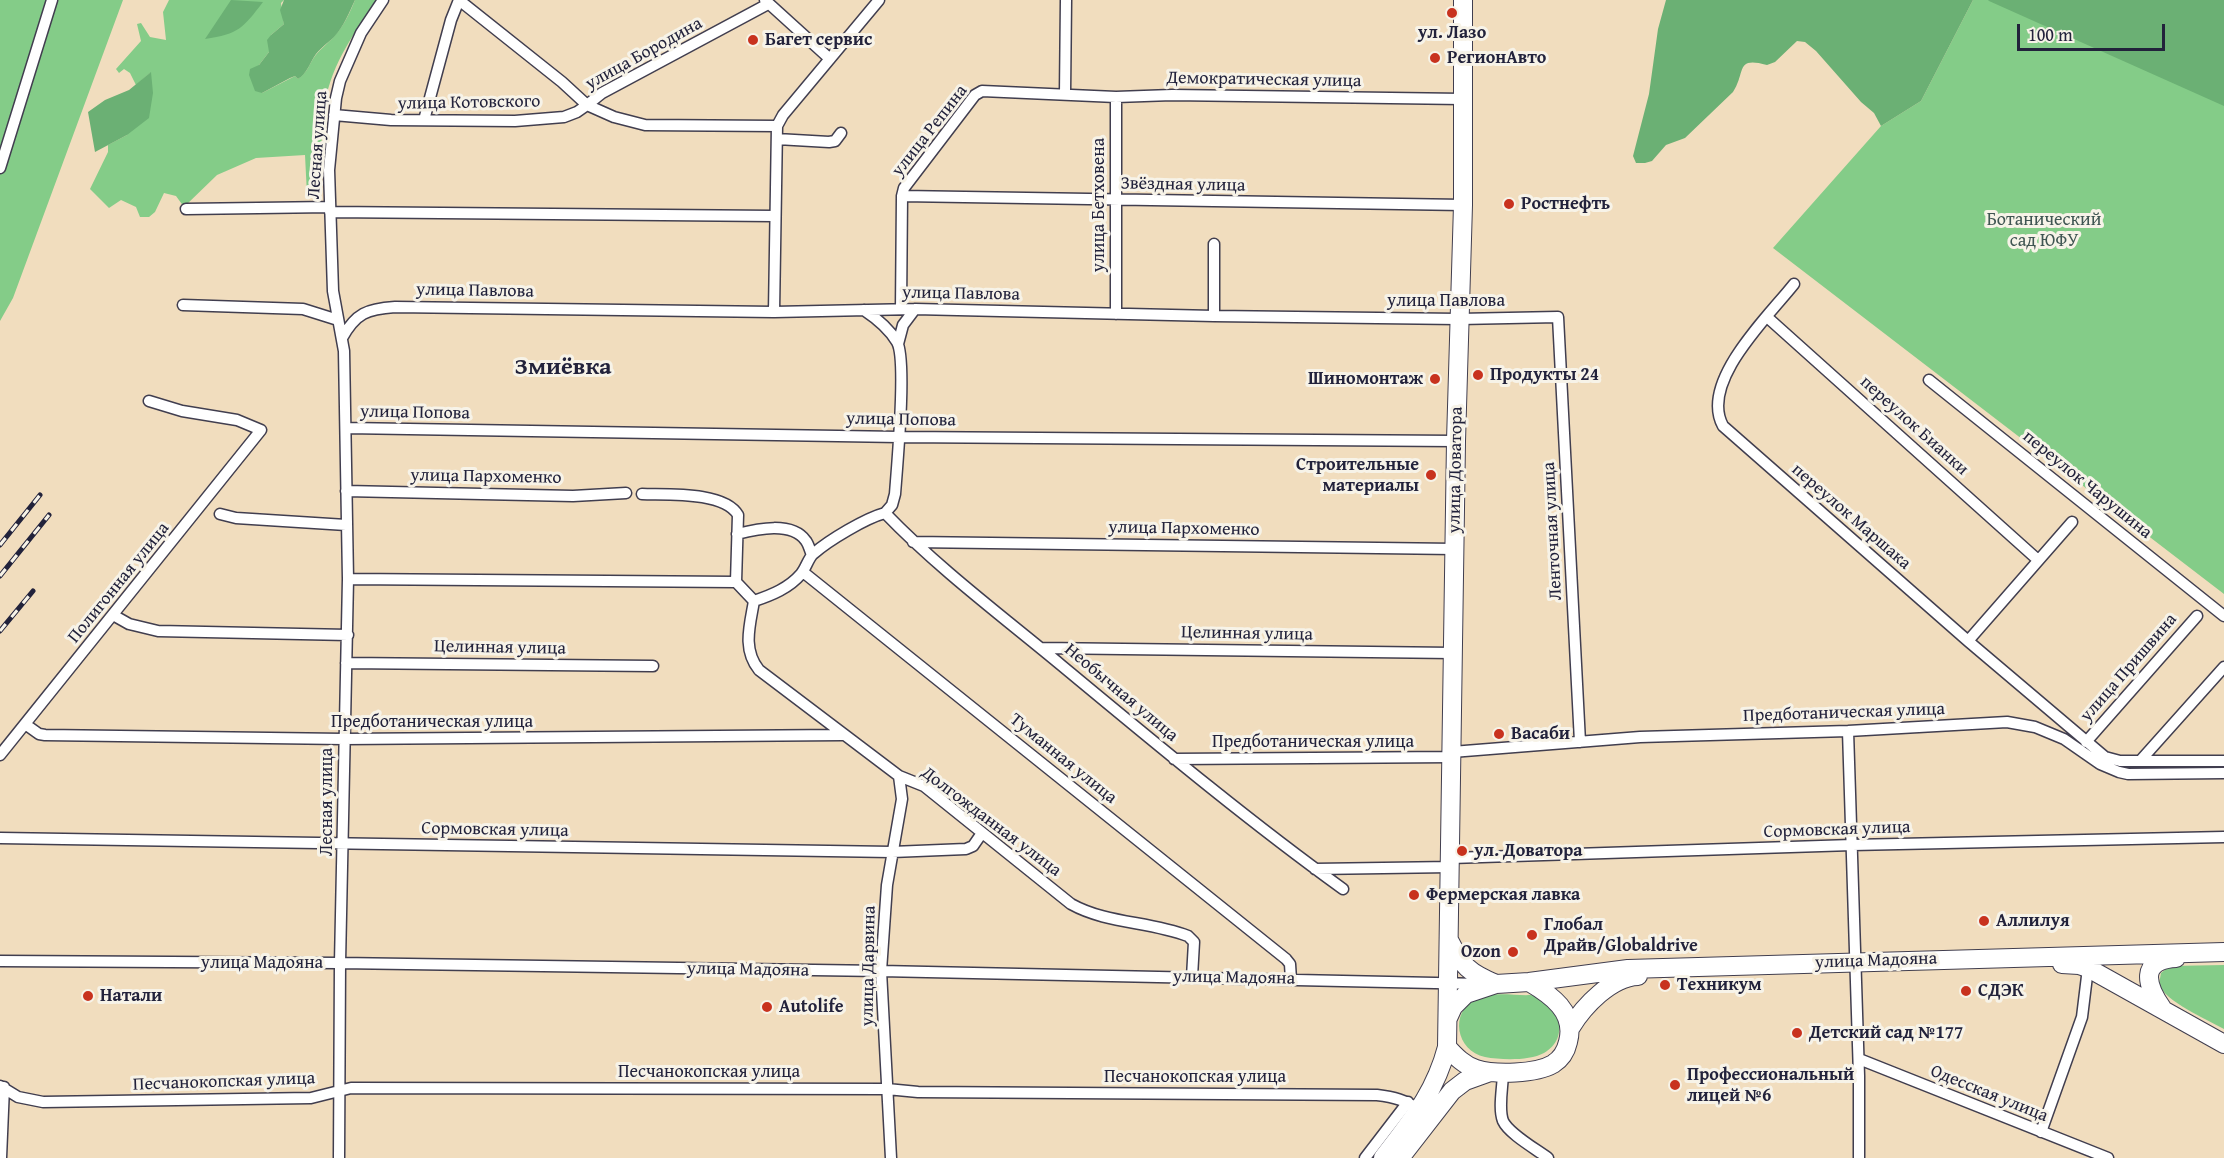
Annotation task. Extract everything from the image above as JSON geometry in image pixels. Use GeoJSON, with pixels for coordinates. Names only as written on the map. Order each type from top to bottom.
{"type":"FeatureCollection","features":[{"type":"Feature","properties":{"kind":"main road","name":"улица Доватора"},"geometry":{"type":"LineString","coordinates":[[1448,1020],[1456,441],[1463,205],[1463,0]]}},
{"type":"Feature","properties":{"kind":"main road"},"geometry":{"type":"LineString","coordinates":[[1449,940],[1465,966],[1478,976],[1496,984]]}},
{"type":"Feature","properties":{"kind":"main road","name":"улица Мадояна"},"geometry":{"type":"LineString","coordinates":[[1570,1027],[1590,1002],[1629,976],[2216,952]]}},
{"type":"Feature","properties":{"kind":"main road"},"geometry":{"type":"LineString","coordinates":[[2162,1008],[2148,982],[2148,976],[2154,965],[2158,961],[2167,959],[2204,957],[2216,952]]}},
{"type":"Feature","properties":{"kind":"main road","name":"улица Мадояна"},"geometry":{"type":"LineString","coordinates":[[1529,982],[1628,969],[2069,963],[2088,968],[2224,1044]]}},
{"type":"Feature","properties":{"kind":"main road"},"geometry":{"type":"LineString","coordinates":[[1383,1158],[1414,1106],[1441,1072],[1447,1047],[1448,1020],[1453,1007],[1466,994],[1496,984],[1529,982],[1559,1004],[1570,1027],[1565,1050],[1555,1063],[1540,1070],[1497,1072],[1477,1069],[1462,1062],[1447,1047]]}},
{"type":"Feature","properties":{"kind":"main road"},"geometry":{"type":"LineString","coordinates":[[1400,1158],[1452,1091],[1465,1081],[1497,1072]]}},
{"type":"Feature","properties":{"kind":"street"},"geometry":{"type":"LineString","coordinates":[[0,168],[52,0]]}},
{"type":"Feature","properties":{"kind":"street","name":"Лесная улица"},"geometry":{"type":"LineString","coordinates":[[339,1158],[340,963],[348,635],[347,428],[342,338],[333,291],[329,170],[340,81],[361,33],[383,0]]}},
{"type":"Feature","properties":{"kind":"street","name":"улица Бородина"},"geometry":{"type":"LineString","coordinates":[[424,120],[451,20],[459,0],[587,105],[602,93],[766,2]]}},
{"type":"Feature","properties":{"kind":"street"},"geometry":{"type":"LineString","coordinates":[[1065,94],[1066,0]]}},
{"type":"Feature","properties":{"kind":"street"},"geometry":{"type":"LineString","coordinates":[[766,2],[830,59]]}},
{"type":"Feature","properties":{"kind":"street"},"geometry":{"type":"LineString","coordinates":[[774,312],[777,126],[783,115],[830,59],[873,2]]}},
{"type":"Feature","properties":{"kind":"street","name":"улица Репина"},"geometry":{"type":"LineString","coordinates":[[901,309],[902,196],[912,176],[975,95],[982,91],[1065,94]]}},
{"type":"Feature","properties":{"kind":"street","name":"Демократическая улица"},"geometry":{"type":"LineString","coordinates":[[1065,94],[1116,97],[1195,95],[1463,99]]}},
{"type":"Feature","properties":{"kind":"street","name":"улица Бетховена"},"geometry":{"type":"LineString","coordinates":[[1116,97],[1116,314]]}},
{"type":"Feature","properties":{"kind":"street"},"geometry":{"type":"LineString","coordinates":[[587,105],[614,117],[645,125],[777,126]]}},
{"type":"Feature","properties":{"kind":"street","name":"улица Котовского"},"geometry":{"type":"LineString","coordinates":[[334,115],[391,120],[515,121],[564,117],[587,105]]}},
{"type":"Feature","properties":{"kind":"street"},"geometry":{"type":"LineString","coordinates":[[777,139],[829,142],[835,141],[841,133]]}},
{"type":"Feature","properties":{"kind":"street","name":"Звёздная улица"},"geometry":{"type":"LineString","coordinates":[[902,196],[1463,205]]}},
{"type":"Feature","properties":{"kind":"street"},"geometry":{"type":"LineString","coordinates":[[186,209],[774,216]]}},
{"type":"Feature","properties":{"kind":"street"},"geometry":{"type":"LineString","coordinates":[[1214,244],[1214,316]]}},
{"type":"Feature","properties":{"kind":"street","name":"переулок Маршака"},"geometry":{"type":"LineString","coordinates":[[1794,284],[1734,358],[1720,386],[1717,409],[1723,426],[2086,742]]}},
{"type":"Feature","properties":{"kind":"street"},"geometry":{"type":"LineString","coordinates":[[183,306],[303,309],[338,320]]}},
{"type":"Feature","properties":{"kind":"street","name":"улица Павлова"},"geometry":{"type":"LineString","coordinates":[[342,338],[353,321],[364,313],[379,308],[395,307],[774,312],[915,309],[1459,319],[1558,317]]}},
{"type":"Feature","properties":{"kind":"street"},"geometry":{"type":"LineString","coordinates":[[348,579],[736,582],[754,600],[770,596],[782,590],[803,572],[812,555],[862,521],[885,513],[892,505],[895,494],[899,437],[901,381],[898,344],[903,325],[915,309]]}},
{"type":"Feature","properties":{"kind":"street"},"geometry":{"type":"LineString","coordinates":[[864,310],[878,320],[898,344]]}},
{"type":"Feature","properties":{"kind":"street","name":"Ленточная улица"},"geometry":{"type":"LineString","coordinates":[[1558,317],[1580,742]]}},
{"type":"Feature","properties":{"kind":"street","name":"переулок Бианки"},"geometry":{"type":"LineString","coordinates":[[1767,317],[2038,560]]}},
{"type":"Feature","properties":{"kind":"street","name":"переулок Чарушина"},"geometry":{"type":"LineString","coordinates":[[1929,380],[2224,616]]}},
{"type":"Feature","properties":{"kind":"street","name":"Полигонная улица"},"geometry":{"type":"LineString","coordinates":[[0,755],[261,430],[237,420],[182,411],[149,401]]}},
{"type":"Feature","properties":{"kind":"street","name":"улица Попова"},"geometry":{"type":"LineString","coordinates":[[347,428],[899,437],[1456,441]]}},
{"type":"Feature","properties":{"kind":"street","name":"улица Пархоменко"},"geometry":{"type":"LineString","coordinates":[[346,491],[490,492],[573,496],[626,493]]}},
{"type":"Feature","properties":{"kind":"street"},"geometry":{"type":"LineString","coordinates":[[642,494],[709,498],[731,506],[738,515],[736,582]]}},
{"type":"Feature","properties":{"kind":"street","name":"Необычная улица"},"geometry":{"type":"LineString","coordinates":[[885,513],[913,542],[1174,759],[1260,828],[1343,890]]}},
{"type":"Feature","properties":{"kind":"street"},"geometry":{"type":"LineString","coordinates":[[220,514],[236,518],[346,525]]}},
{"type":"Feature","properties":{"kind":"street"},"geometry":{"type":"LineString","coordinates":[[1968,641],[2072,522]]}},
{"type":"Feature","properties":{"kind":"street"},"geometry":{"type":"LineString","coordinates":[[737,534],[770,529],[793,532],[806,542],[812,555]]}},
{"type":"Feature","properties":{"kind":"street","name":"улица Пархоменко"},"geometry":{"type":"LineString","coordinates":[[913,542],[1455,549]]}},
{"type":"Feature","properties":{"kind":"street","name":"Туманная улица"},"geometry":{"type":"LineString","coordinates":[[803,572],[1286,959],[1290,964],[1291,980]]}},
{"type":"Feature","properties":{"kind":"street","name":"Долгожданная улица"},"geometry":{"type":"LineString","coordinates":[[754,600],[748,650],[752,662],[759,670],[899,776],[924,786],[1071,904],[1106,919],[1188,936],[1194,942],[1192,977]]}},
{"type":"Feature","properties":{"kind":"street"},"geometry":{"type":"LineString","coordinates":[[113,615],[129,624],[158,631],[348,635]]}},
{"type":"Feature","properties":{"kind":"street","name":"улица Пришвина"},"geometry":{"type":"LineString","coordinates":[[2086,742],[2197,616]]}},
{"type":"Feature","properties":{"kind":"street","name":"Целинная улица"},"geometry":{"type":"LineString","coordinates":[[1041,648],[1453,653]]}},
{"type":"Feature","properties":{"kind":"street","name":"Целинная улица"},"geometry":{"type":"LineString","coordinates":[[346,663],[653,666]]}},
{"type":"Feature","properties":{"kind":"street"},"geometry":{"type":"LineString","coordinates":[[2140,761],[2224,668]]}},
{"type":"Feature","properties":{"kind":"street","name":"Предботаническая улица"},"geometry":{"type":"LineString","coordinates":[[1174,759],[1452,754],[1662,736],[1848,731],[2007,722],[2021,723],[2064,738],[2100,764],[2119,772],[2128,774],[2224,773]]}},
{"type":"Feature","properties":{"kind":"street","name":"Предботаническая улица"},"geometry":{"type":"LineString","coordinates":[[25,724],[39,734],[45,735],[344,739],[842,735]]}},
{"type":"Feature","properties":{"kind":"street"},"geometry":{"type":"LineString","coordinates":[[1848,731],[1859,1059],[1859,1158]]}},
{"type":"Feature","properties":{"kind":"street"},"geometry":{"type":"LineString","coordinates":[[2086,742],[2110,760],[2224,761]]}},
{"type":"Feature","properties":{"kind":"street","name":"улица Дарвина"},"geometry":{"type":"LineString","coordinates":[[891,1158],[881,971],[887,885],[902,799],[899,776]]}},
{"type":"Feature","properties":{"kind":"street","name":"Сормовская улица"},"geometry":{"type":"LineString","coordinates":[[0,838],[892,852],[966,849],[973,846],[982,833]]}},
{"type":"Feature","properties":{"kind":"street","name":"Сормовская улица"},"geometry":{"type":"LineString","coordinates":[[1315,869],[1852,845],[2224,837]]}},
{"type":"Feature","properties":{"kind":"street","name":"улица Мадояна"},"geometry":{"type":"LineString","coordinates":[[0,961],[340,963],[881,971],[1496,984]]}},
{"type":"Feature","properties":{"kind":"street"},"geometry":{"type":"LineString","coordinates":[[2041,1132],[2082,1017],[2088,968]]}},
{"type":"Feature","properties":{"kind":"street","name":"Одесская улица"},"geometry":{"type":"LineString","coordinates":[[1859,1059],[2108,1158]]}},
{"type":"Feature","properties":{"kind":"street"},"geometry":{"type":"LineString","coordinates":[[1497,1072],[1504,1122],[1510,1130],[1548,1158]]}},
{"type":"Feature","properties":{"kind":"street"},"geometry":{"type":"LineString","coordinates":[[1,1158],[2,1086]]}},
{"type":"Feature","properties":{"kind":"street","name":"Песчанокопская улица"},"geometry":{"type":"LineString","coordinates":[[2,1086],[18,1096],[43,1102],[311,1098],[340,1089],[887,1089],[918,1092],[1377,1095],[1393,1097],[1414,1106]]}},
{"type":"Feature","properties":{"kind":"street"},"geometry":{"type":"LineString","coordinates":[[1365,1158],[1414,1106]]}},
{"type":"Feature","properties":{"kind":"green space"},"geometry":{"type":"Polygon","coordinates":[[[0,0],[123,0],[13,298],[0,321],[0,0]]]}},
{"type":"Feature","properties":{"kind":"green space"},"geometry":{"type":"Polygon","coordinates":[[[169,0],[284,0],[281,3],[284,24],[271,35],[269,52],[259,65],[262,93],[295,76],[298,79],[306,71],[315,56],[342,26],[355,0],[377,0],[345,48],[328,88],[323,113],[319,181],[317,187],[307,195],[305,155],[256,158],[217,175],[184,207],[176,196],[164,193],[155,212],[149,217],[140,217],[136,207],[121,200],[109,208],[90,189],[108,152],[108,145],[127,135],[150,73],[136,85],[130,73],[124,69],[119,73],[116,69],[141,41],[137,24],[141,23],[150,37],[166,40],[163,12],[169,0]]]}},
{"type":"Feature","properties":{"kind":"green space"},"geometry":{"type":"Polygon","coordinates":[[[231,0],[263,2],[245,24],[233,32],[205,39],[231,0]]]}},
{"type":"Feature","properties":{"kind":"green space"},"geometry":{"type":"Polygon","coordinates":[[[284,0],[355,0],[341,28],[316,54],[304,74],[298,79],[295,76],[290,78],[262,93],[255,91],[249,75],[250,69],[259,65],[269,52],[267,40],[284,24],[280,10],[284,0]]]}},
{"type":"Feature","properties":{"kind":"green space"},"geometry":{"type":"Polygon","coordinates":[[[1666,0],[1973,0],[1921,101],[1881,126],[1874,113],[1861,102],[1816,51],[1805,42],[1797,41],[1775,62],[1767,65],[1746,64],[1733,92],[1685,138],[1666,145],[1652,161],[1636,163],[1633,156],[1649,94],[1658,29],[1666,0]]]}},
{"type":"Feature","properties":{"kind":"green space","name":"Ботанический сад ЮФУ"},"geometry":{"type":"Polygon","coordinates":[[[1973,0],[2224,0],[2224,594],[1773,248],[1881,126],[1921,101],[1973,0]]]}},
{"type":"Feature","properties":{"kind":"green space"},"geometry":{"type":"Polygon","coordinates":[[[2224,0],[2224,106],[1989,1],[2224,0]]]}},
{"type":"Feature","properties":{"kind":"green space"},"geometry":{"type":"Polygon","coordinates":[[[151,72],[153,93],[149,118],[127,135],[95,152],[88,112],[105,100],[129,90],[151,72]]]}},
{"type":"Feature","properties":{"kind":"green space"},"geometry":{"type":"Polygon","coordinates":[[[2224,965],[2224,1029],[2169,997],[2159,984],[2161,973],[2170,966],[2224,965]]]}},
{"type":"Feature","properties":{"kind":"green space"},"geometry":{"type":"Polygon","coordinates":[[[1489,995],[1531,995],[1548,1005],[1558,1021],[1558,1038],[1553,1046],[1544,1053],[1515,1059],[1485,1057],[1475,1053],[1462,1039],[1459,1021],[1467,1005],[1476,999],[1489,995]]]}},
{"type":"Feature","properties":{"kind":"railway"},"geometry":{"type":"LineString","coordinates":[[0,545],[40,495]]}},
{"type":"Feature","properties":{"kind":"railway"},"geometry":{"type":"LineString","coordinates":[[0,576],[49,515]]}},
{"type":"Feature","properties":{"kind":"railway"},"geometry":{"type":"LineString","coordinates":[[0,631],[33,591]]}},
{"type":"Feature","properties":{"kind":"place","name":"ул. Лазо"},"geometry":{"type":"Point","coordinates":[1452,13]}},
{"type":"Feature","properties":{"kind":"place","name":"Багет сервис"},"geometry":{"type":"Point","coordinates":[753,40]}},
{"type":"Feature","properties":{"kind":"place","name":"РегионАвто"},"geometry":{"type":"Point","coordinates":[1435,58]}},
{"type":"Feature","properties":{"kind":"place","name":"Ростнефть"},"geometry":{"type":"Point","coordinates":[1509,204]}},
{"type":"Feature","properties":{"kind":"place","name":"Продукты 24"},"geometry":{"type":"Point","coordinates":[1478,375]}},
{"type":"Feature","properties":{"kind":"place","name":"Шиномонтаж"},"geometry":{"type":"Point","coordinates":[1435,379]}},
{"type":"Feature","properties":{"kind":"place","name":"Строительные материалы"},"geometry":{"type":"Point","coordinates":[1431,475]}},
{"type":"Feature","properties":{"kind":"place","name":"Васаби"},"geometry":{"type":"Point","coordinates":[1499,734]}},
{"type":"Feature","properties":{"kind":"place","name":"ул. Доватора"},"geometry":{"type":"Point","coordinates":[1462,851]}},
{"type":"Feature","properties":{"kind":"place","name":"Фермерская лавка"},"geometry":{"type":"Point","coordinates":[1414,895]}},
{"type":"Feature","properties":{"kind":"place","name":"Аллилуя"},"geometry":{"type":"Point","coordinates":[1984,921]}},
{"type":"Feature","properties":{"kind":"place","name":"Глобал Драйв/Globaldrive"},"geometry":{"type":"Point","coordinates":[1532,935]}},
{"type":"Feature","properties":{"kind":"place","name":"Ozon"},"geometry":{"type":"Point","coordinates":[1513,952]}},
{"type":"Feature","properties":{"kind":"place","name":"Техникум"},"geometry":{"type":"Point","coordinates":[1665,985]}},
{"type":"Feature","properties":{"kind":"place","name":"СДЭК"},"geometry":{"type":"Point","coordinates":[1966,991]}},
{"type":"Feature","properties":{"kind":"place","name":"Натали"},"geometry":{"type":"Point","coordinates":[88,996]}},
{"type":"Feature","properties":{"kind":"place","name":"Autolife"},"geometry":{"type":"Point","coordinates":[767,1007]}},
{"type":"Feature","properties":{"kind":"place","name":"Детский сад №177"},"geometry":{"type":"Point","coordinates":[1797,1033]}},
{"type":"Feature","properties":{"kind":"place","name":"Профессиональный лицей №6"},"geometry":{"type":"Point","coordinates":[1675,1085]}},
{"type":"Feature","properties":{"kind":"district","name":"Змиёвка"},"geometry":{"type":"Point","coordinates":[563,368]}}]}
